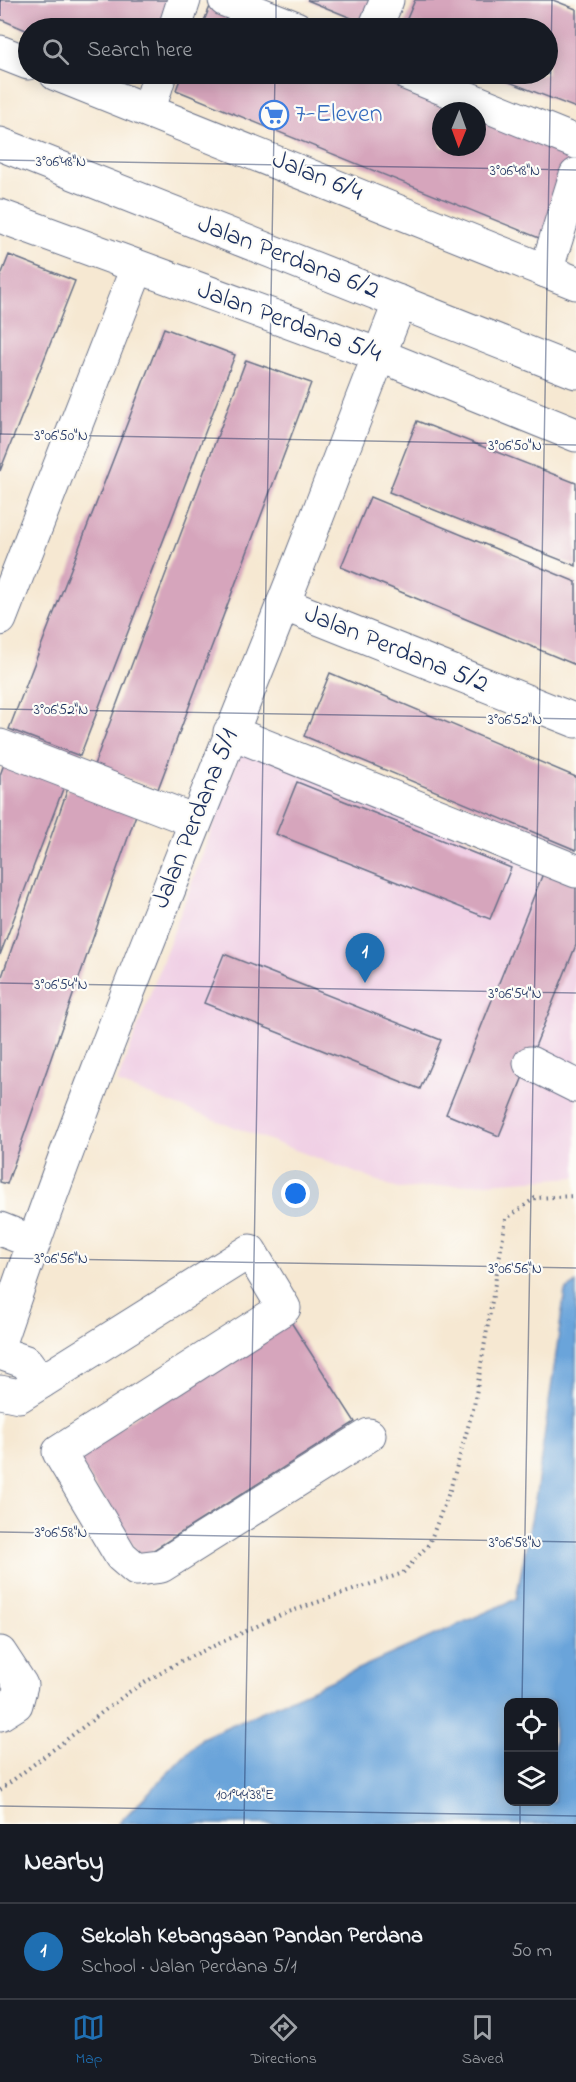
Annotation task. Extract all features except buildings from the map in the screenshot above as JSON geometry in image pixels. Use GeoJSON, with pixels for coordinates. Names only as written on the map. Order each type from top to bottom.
{"type":"FeatureCollection","features":[{"type":"Feature","properties":{"kind":"street"},"geometry":{"type":"LineString","coordinates":[[178,18],[184,0]]}},
{"type":"Feature","properties":{"kind":"street"},"geometry":{"type":"LineString","coordinates":[[225,0],[271,18]]}},
{"type":"Feature","properties":{"kind":"street"},"geometry":{"type":"LineString","coordinates":[[379,18],[387,0]]}},
{"type":"Feature","properties":{"kind":"street"},"geometry":{"type":"LineString","coordinates":[[0,52],[18,59]]}},
{"type":"Feature","properties":{"kind":"street","name":"Jalan 6/4"},"geometry":{"type":"LineString","coordinates":[[83,84],[576,283]]}},
{"type":"Feature","properties":{"kind":"street"},"geometry":{"type":"LineString","coordinates":[[149,109],[157,84]]}},
{"type":"Feature","properties":{"kind":"street"},"geometry":{"type":"LineString","coordinates":[[433,84],[576,142]]}},
{"type":"Feature","properties":{"kind":"street","name":"Jalan Perdana 6/2"},"geometry":{"type":"LineString","coordinates":[[0,144],[576,372]]}},
{"type":"Feature","properties":{"kind":"street"},"geometry":{"type":"LineString","coordinates":[[546,271],[576,175]]}},
{"type":"Feature","properties":{"kind":"street","name":"Jalan Perdana 5/4"},"geometry":{"type":"LineString","coordinates":[[0,216],[379,355],[576,435]]}},
{"type":"Feature","properties":{"kind":"street"},"geometry":{"type":"LineString","coordinates":[[0,619],[137,268]]}},
{"type":"Feature","properties":{"kind":"street","name":"Jalan Perdana 5/1"},"geometry":{"type":"LineString","coordinates":[[0,1340],[33,1242],[195,821],[283,604],[400,302]]}},
{"type":"Feature","properties":{"kind":"street","name":"Jalan Perdana 5/2"},"geometry":{"type":"LineString","coordinates":[[283,604],[576,721]]}},
{"type":"Feature","properties":{"kind":"street"},"geometry":{"type":"LineString","coordinates":[[231,732],[576,871]]}},
{"type":"Feature","properties":{"kind":"street"},"geometry":{"type":"LineString","coordinates":[[0,746],[195,821]]}},
{"type":"Feature","properties":{"kind":"street"},"geometry":{"type":"LineString","coordinates":[[530,1063],[576,1086]]}},
{"type":"Feature","properties":{"kind":"street"},"geometry":{"type":"LineString","coordinates":[[0,1229],[33,1242]]}},
{"type":"Feature","properties":{"kind":"street"},"geometry":{"type":"LineString","coordinates":[[0,1392],[19,1396],[250,1251],[284,1308],[58,1452],[121,1556],[136,1569],[161,1566],[369,1435]]}},
{"type":"Feature","properties":{"kind":"street"},"geometry":{"type":"LineString","coordinates":[[0,1353],[26,1362],[41,1383]]}},
{"type":"Feature","properties":{"kind":"street"},"geometry":{"type":"LineString","coordinates":[[0,1653],[21,1685],[16,1704],[0,1714]]}},
{"type":"Feature","properties":{"kind":"path"},"geometry":{"type":"LineString","coordinates":[[0,1790],[129,1692],[180,1662],[283,1614],[404,1573],[429,1544],[450,1490],[474,1406],[506,1219],[535,1198],[576,1196]]}},
{"type":"Feature","properties":{"kind":"shaded area"},"geometry":{"type":"Polygon","coordinates":[[[242,748],[576,883],[576,1177],[399,1189],[117,1083],[242,748]]]}},
{"type":"Feature","properties":{"kind":"water"},"geometry":{"type":"Polygon","coordinates":[[[576,1283],[576,1824],[118,1824],[202,1738],[516,1599],[536,1494],[565,1291],[576,1283]]]}},
{"type":"Feature","properties":{"kind":"place","name":"7-Eleven"},"geometry":{"type":"Point","coordinates":[274,115]}},
{"type":"Feature","properties":{"kind":"place","name":"Sekolah Kebangsaan Pandan Perdana"},"geometry":{"type":"Point","coordinates":[365,983]}}]}
